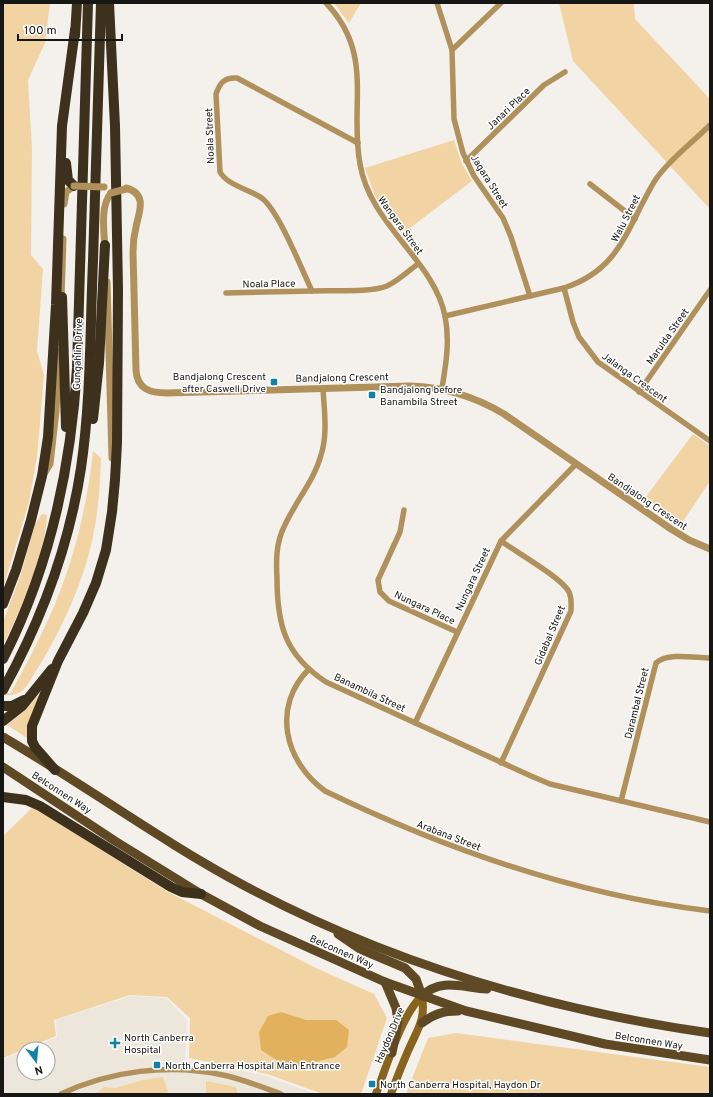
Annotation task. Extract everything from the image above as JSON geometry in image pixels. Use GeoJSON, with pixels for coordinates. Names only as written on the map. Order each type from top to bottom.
{"type":"FeatureCollection","features":[{"type":"Feature","properties":{"kind":"highway"},"geometry":{"type":"LineString","coordinates":[[74,186],[69,182],[66,176],[66,127],[76,3]]}},
{"type":"Feature","properties":{"kind":"highway","name":"Gungahlin Drive"},"geometry":{"type":"LineString","coordinates":[[3,659],[26,612],[48,550],[67,458],[75,402],[88,3]]}},
{"type":"Feature","properties":{"kind":"highway","name":"Gungahlin Drive"},"geometry":{"type":"LineString","coordinates":[[3,690],[32,634],[60,559],[75,501],[85,435],[89,380],[101,3]]}},
{"type":"Feature","properties":{"kind":"highway"},"geometry":{"type":"LineString","coordinates":[[55,770],[37,750],[32,742],[31,728],[58,661],[83,613],[96,583],[106,550],[115,480],[117,443],[118,290],[115,126],[110,3]]}},
{"type":"Feature","properties":{"kind":"highway"},"geometry":{"type":"LineString","coordinates":[[3,604],[16,570],[42,476],[48,437],[62,121],[75,30]]}},
{"type":"Feature","properties":{"kind":"highway"},"geometry":{"type":"LineString","coordinates":[[75,501],[85,475],[97,387],[105,245]]}},
{"type":"Feature","properties":{"kind":"highway"},"geometry":{"type":"LineString","coordinates":[[62,281],[67,458]]}},
{"type":"Feature","properties":{"kind":"highway"},"geometry":{"type":"LineString","coordinates":[[3,720],[18,711],[58,661]]}},
{"type":"Feature","properties":{"kind":"highway"},"geometry":{"type":"LineString","coordinates":[[3,706],[19,704],[33,692]]}},
{"type":"Feature","properties":{"kind":"highway"},"geometry":{"type":"LineString","coordinates":[[3,797],[35,803],[171,887],[182,892],[201,894]]}},
{"type":"Feature","properties":{"kind":"main road","name":"Belconnen Way"},"geometry":{"type":"LineString","coordinates":[[3,737],[180,849],[244,885],[327,926],[440,970],[500,990],[608,1016],[710,1033]]}},
{"type":"Feature","properties":{"kind":"main road","name":"Belconnen Way"},"geometry":{"type":"LineString","coordinates":[[3,767],[115,841],[201,894],[260,926],[385,982],[466,1012],[605,1044],[710,1060]]}},
{"type":"Feature","properties":{"kind":"main road"},"geometry":{"type":"LineString","coordinates":[[327,926],[360,949],[405,968],[416,979],[424,1007],[422,1023],[408,1050],[390,1094]]}},
{"type":"Feature","properties":{"kind":"main road"},"geometry":{"type":"LineString","coordinates":[[385,982],[396,1008],[398,1022],[392,1053]]}},
{"type":"Feature","properties":{"kind":"main road"},"geometry":{"type":"LineString","coordinates":[[422,996],[428,990],[441,985],[454,984],[474,988],[500,990]]}},
{"type":"Feature","properties":{"kind":"main road","name":"Haydon Drive"},"geometry":{"type":"LineString","coordinates":[[376,1094],[410,1011],[422,996]]}},
{"type":"Feature","properties":{"kind":"main road"},"geometry":{"type":"LineString","coordinates":[[422,1023],[434,1014],[445,1011],[466,1012]]}},
{"type":"Feature","properties":{"kind":"street","name":"Wangara Street"},"geometry":{"type":"LineString","coordinates":[[326,3],[342,24],[350,39],[355,58],[358,81],[358,143],[363,179],[372,200],[434,288],[445,316],[448,354],[442,388]]}},
{"type":"Feature","properties":{"kind":"street","name":"Jagara Street"},"geometry":{"type":"LineString","coordinates":[[437,3],[452,50],[454,119],[458,136],[466,161],[502,218],[511,237],[530,296]]}},
{"type":"Feature","properties":{"kind":"street"},"geometry":{"type":"LineString","coordinates":[[452,50],[501,3]]}},
{"type":"Feature","properties":{"kind":"street","name":"Janari Place"},"geometry":{"type":"LineString","coordinates":[[466,161],[544,86],[565,72]]}},
{"type":"Feature","properties":{"kind":"street","name":"Noala Street"},"geometry":{"type":"LineString","coordinates":[[312,291],[269,206],[254,194],[225,178],[220,172],[216,94],[219,85],[228,78],[240,80],[358,143]]}},
{"type":"Feature","properties":{"kind":"street","name":"Walu Street"},"geometry":{"type":"LineString","coordinates":[[445,316],[564,288],[586,279],[606,264],[617,252],[656,178],[710,126]]}},
{"type":"Feature","properties":{"kind":"street"},"geometry":{"type":"LineString","coordinates":[[590,184],[635,219]]}},
{"type":"Feature","properties":{"kind":"street"},"geometry":{"type":"LineString","coordinates":[[42,476],[50,464],[56,411],[64,196],[69,188],[74,186]]}},
{"type":"Feature","properties":{"kind":"street","name":"Bandjalong Crescent"},"geometry":{"type":"LineString","coordinates":[[74,186],[127,189],[137,195],[141,204],[133,240],[133,252],[136,370],[137,380],[142,387],[156,393],[410,386],[442,388],[460,392],[487,404],[671,529],[689,540],[710,549]]}},
{"type":"Feature","properties":{"kind":"street"},"geometry":{"type":"LineString","coordinates":[[109,189],[105,207],[105,245],[112,452],[115,480]]}},
{"type":"Feature","properties":{"kind":"street"},"geometry":{"type":"LineString","coordinates":[[312,291],[376,289],[387,286],[418,264]]}},
{"type":"Feature","properties":{"kind":"street","name":"Jalanga Crescent"},"geometry":{"type":"LineString","coordinates":[[564,288],[573,322],[588,350],[598,362],[710,441]]}},
{"type":"Feature","properties":{"kind":"street","name":"Marulda Street"},"geometry":{"type":"LineString","coordinates":[[639,392],[710,290]]}},
{"type":"Feature","properties":{"kind":"street","name":"Noala Place"},"geometry":{"type":"LineString","coordinates":[[226,293],[312,291]]}},
{"type":"Feature","properties":{"kind":"street","name":"Banambila Street"},"geometry":{"type":"LineString","coordinates":[[324,388],[325,428],[322,452],[315,474],[283,529],[276,559],[277,601],[280,624],[290,646],[309,669],[326,682],[550,784],[710,822]]}},
{"type":"Feature","properties":{"kind":"street","name":"Nungara Street"},"geometry":{"type":"LineString","coordinates":[[415,723],[501,541],[576,464]]}},
{"type":"Feature","properties":{"kind":"street","name":"Nungara Place"},"geometry":{"type":"LineString","coordinates":[[404,510],[400,532],[378,580],[380,592],[390,601],[457,632]]}},
{"type":"Feature","properties":{"kind":"street","name":"Gidabal Street"},"geometry":{"type":"LineString","coordinates":[[501,541],[561,583],[570,594],[572,600],[571,611],[501,763]]}},
{"type":"Feature","properties":{"kind":"street","name":"Darambal Street"},"geometry":{"type":"LineString","coordinates":[[621,801],[656,664],[662,659],[669,657],[710,658]]}},
{"type":"Feature","properties":{"kind":"street","name":"Arabana Street"},"geometry":{"type":"LineString","coordinates":[[309,669],[296,685],[290,698],[287,726],[291,747],[300,767],[314,783],[325,791],[412,831],[494,862],[583,887],[632,898],[710,911]]}},
{"type":"Feature","properties":{"kind":"street"},"geometry":{"type":"LineString","coordinates":[[60,1094],[84,1084],[114,1076],[170,1069],[190,1070],[222,1075],[281,1094]]}},
{"type":"Feature","properties":{"kind":"shaded area"},"geometry":{"type":"Polygon","coordinates":[[[3,3],[50,3],[45,43],[28,80],[32,149],[31,255],[43,269],[37,351],[44,375],[37,457],[29,502],[3,588],[3,3]]]}},
{"type":"Feature","properties":{"kind":"shaded area"},"geometry":{"type":"Polygon","coordinates":[[[334,3],[361,3],[349,23],[334,3]]]}},
{"type":"Feature","properties":{"kind":"shaded area"},"geometry":{"type":"Polygon","coordinates":[[[559,3],[634,3],[635,19],[710,99],[710,209],[573,61],[559,3]]]}},
{"type":"Feature","properties":{"kind":"shaded area"},"geometry":{"type":"Polygon","coordinates":[[[454,140],[462,164],[472,181],[402,234],[375,196],[365,168],[454,140]]]}},
{"type":"Feature","properties":{"kind":"shaded area"},"geometry":{"type":"Polygon","coordinates":[[[693,434],[710,446],[710,481],[682,523],[645,498],[693,434]]]}},
{"type":"Feature","properties":{"kind":"shaded area"},"geometry":{"type":"Polygon","coordinates":[[[93,451],[101,458],[100,485],[96,522],[90,549],[79,585],[63,622],[45,656],[27,685],[18,693],[13,695],[4,695],[3,690],[10,694],[58,598],[72,557],[83,515],[93,451]]]}},
{"type":"Feature","properties":{"kind":"shaded area"},"geometry":{"type":"Polygon","coordinates":[[[42,514],[47,515],[46,529],[37,563],[17,616],[3,645],[3,622],[21,574],[35,524],[42,514]]]}},
{"type":"Feature","properties":{"kind":"shaded area"},"geometry":{"type":"Polygon","coordinates":[[[39,694],[41,695],[27,738],[7,725],[22,713],[39,694]]]}},
{"type":"Feature","properties":{"kind":"shaded area"},"geometry":{"type":"Polygon","coordinates":[[[33,807],[168,892],[316,968],[374,994],[387,1018],[361,1094],[323,1094],[267,1074],[189,1058],[190,1018],[167,997],[130,995],[54,1020],[56,1036],[44,1041],[16,1041],[16,1053],[3,1058],[3,836],[33,807]]]}},
{"type":"Feature","properties":{"kind":"shaded area","name":"North Canberra Hospital"},"geometry":{"type":"Polygon","coordinates":[[[131,996],[166,998],[187,1020],[185,1061],[208,1063],[266,1076],[316,1094],[3,1094],[3,1059],[16,1054],[16,1081],[56,1081],[56,1041],[48,1041],[57,1037],[56,1020],[131,996]]]}},
{"type":"Feature","properties":{"kind":"shaded area"},"geometry":{"type":"Polygon","coordinates":[[[281,1012],[306,1020],[336,1020],[349,1030],[347,1047],[335,1057],[299,1066],[278,1061],[261,1050],[259,1032],[268,1016],[281,1012]]]}},
{"type":"Feature","properties":{"kind":"shaded area"},"geometry":{"type":"Polygon","coordinates":[[[456,1033],[710,1067],[710,1094],[406,1094],[428,1038],[456,1033]]]}},
{"type":"Feature","properties":{"kind":"shaded area"},"geometry":{"type":"Polygon","coordinates":[[[163,1077],[168,1092],[160,1094],[95,1094],[104,1087],[116,1088],[143,1080],[163,1077]]]}},
{"type":"Feature","properties":{"kind":"shaded area"},"geometry":{"type":"Polygon","coordinates":[[[206,1081],[236,1087],[238,1094],[206,1094],[206,1081]]]}},
{"type":"Feature","properties":{"kind":"place","name":"Bandjalong Crescent after Caswell Drive"},"geometry":{"type":"Point","coordinates":[274,382]}},
{"type":"Feature","properties":{"kind":"place","name":"Bandjalong before Banambila Street"},"geometry":{"type":"Point","coordinates":[372,395]}},
{"type":"Feature","properties":{"kind":"place","name":"North Canberra Hospital"},"geometry":{"type":"Point","coordinates":[115,1043]}},
{"type":"Feature","properties":{"kind":"place","name":"North Canberra Hospital Main Entrance"},"geometry":{"type":"Point","coordinates":[157,1065]}},
{"type":"Feature","properties":{"kind":"place","name":"North Canberra Hospital, Haydon Dr"},"geometry":{"type":"Point","coordinates":[372,1084]}}]}
